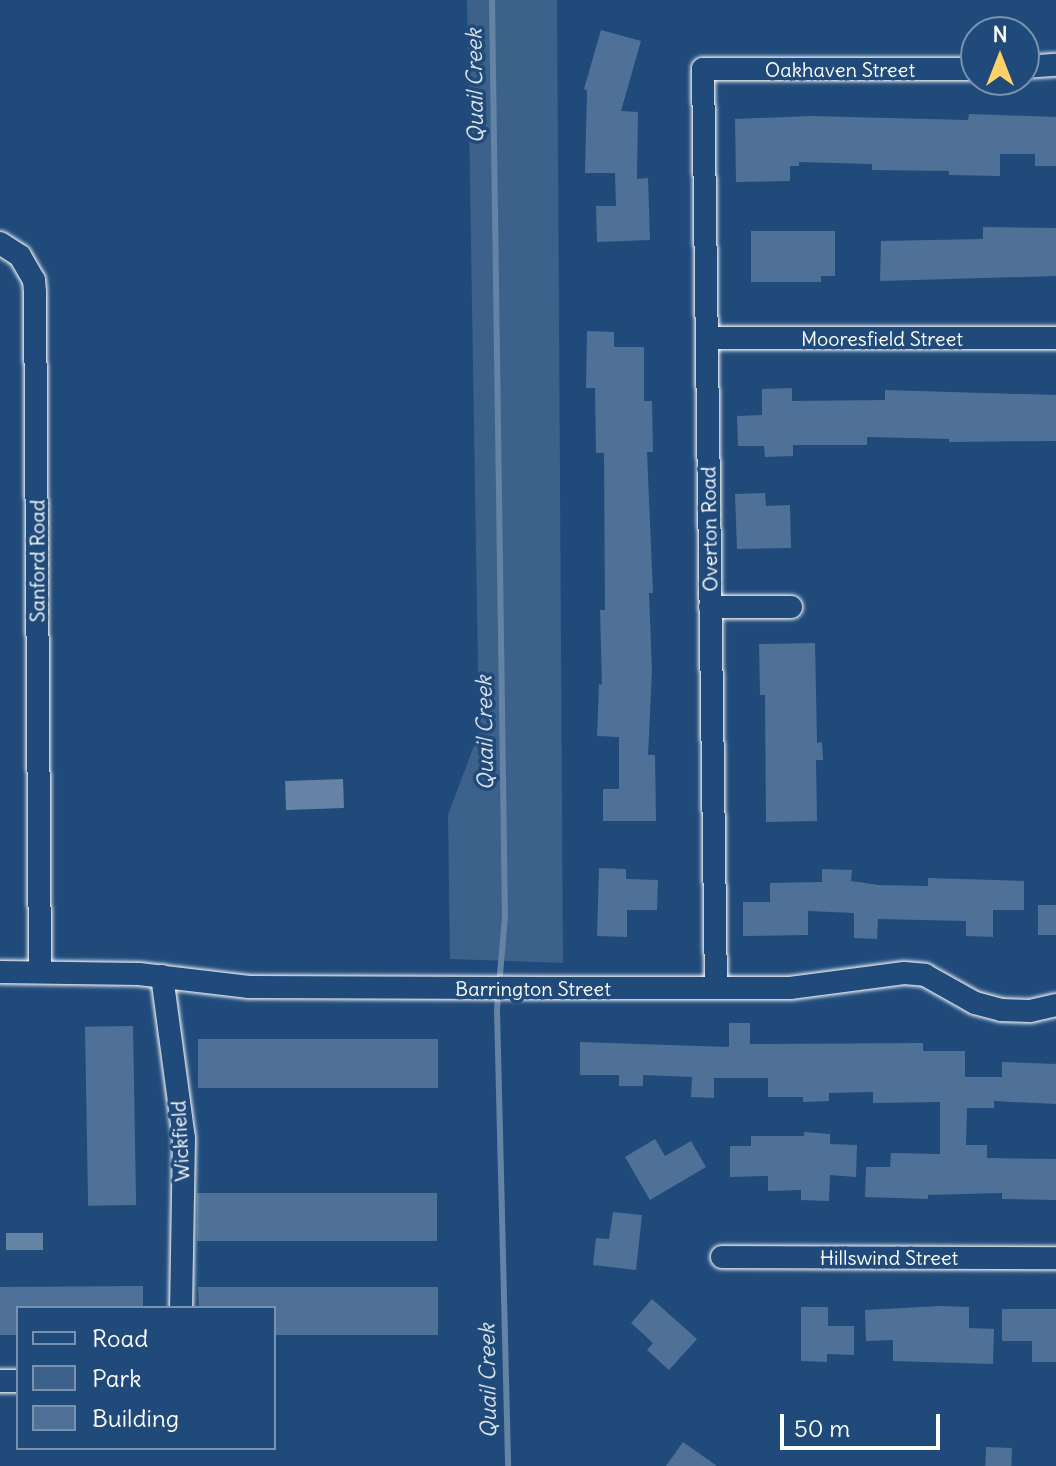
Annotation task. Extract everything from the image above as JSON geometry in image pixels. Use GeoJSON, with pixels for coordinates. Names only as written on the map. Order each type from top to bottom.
{"type":"FeatureCollection","features":[{"type":"Feature","properties":{"kind":"street","name":"Oakhaven Street"},"geometry":{"type":"LineString","coordinates":[[703,69],[960,69]]}},
{"type":"Feature","properties":{"kind":"street","name":"Overton Road"},"geometry":{"type":"LineString","coordinates":[[703,69],[716,988]]}},
{"type":"Feature","properties":{"kind":"street","name":"Sanford Road"},"geometry":{"type":"LineString","coordinates":[[4,245],[29,269],[35,292],[40,972]]}},
{"type":"Feature","properties":{"kind":"street","name":"Mooresfield Street"},"geometry":{"type":"LineString","coordinates":[[708,338],[1056,338]]}},
{"type":"Feature","properties":{"kind":"street"},"geometry":{"type":"LineString","coordinates":[[710,607],[791,607]]}},
{"type":"Feature","properties":{"kind":"street","name":"Barrington Street"},"geometry":{"type":"LineString","coordinates":[[0,972],[162,976],[249,987],[545,988],[790,988],[904,973],[925,975],[975,1003],[1001,1010],[1030,1011],[1056,1005]]}},
{"type":"Feature","properties":{"kind":"street","name":"Wickfield"},"geometry":{"type":"LineString","coordinates":[[162,976],[184,1138],[181,1306]]}},
{"type":"Feature","properties":{"kind":"street","name":"Hillswind Street"},"geometry":{"type":"LineString","coordinates":[[722,1257],[1056,1258]]}},
{"type":"Feature","properties":{"kind":"green space"},"geometry":{"type":"Polygon","coordinates":[[[467,0],[557,0],[563,963],[450,959],[448,815],[479,732],[467,0]]]}},
{"type":"Feature","properties":{"kind":"shaded area"},"geometry":{"type":"Polygon","coordinates":[[[343,779],[344,808],[286,810],[285,781],[343,779]]]}},
{"type":"Feature","properties":{"kind":"shaded area"},"geometry":{"type":"Polygon","coordinates":[[[6,1233],[43,1233],[43,1250],[6,1250],[6,1233]]]}},
{"type":"Feature","properties":{"kind":"building"},"geometry":{"type":"Polygon","coordinates":[[[601,30],[641,41],[621,111],[638,112],[637,179],[648,178],[650,240],[597,242],[596,206],[616,206],[615,173],[585,173],[587,90],[584,89],[601,30]]]}},
{"type":"Feature","properties":{"kind":"building"},"geometry":{"type":"Polygon","coordinates":[[[969,114],[1056,117],[1056,166],[1035,166],[1035,154],[1000,154],[1000,176],[949,175],[949,171],[872,170],[872,164],[799,162],[799,166],[790,166],[790,181],[736,182],[735,119],[811,116],[968,120],[969,114]]]}},
{"type":"Feature","properties":{"kind":"building"},"geometry":{"type":"Polygon","coordinates":[[[983,227],[1056,228],[1056,276],[880,281],[881,241],[983,239],[983,227]]]}},
{"type":"Feature","properties":{"kind":"building"},"geometry":{"type":"Polygon","coordinates":[[[751,231],[835,231],[835,276],[821,276],[821,282],[751,282],[751,231]]]}},
{"type":"Feature","properties":{"kind":"building"},"geometry":{"type":"Polygon","coordinates":[[[587,331],[614,332],[614,347],[644,347],[644,401],[652,401],[653,452],[647,452],[653,593],[649,593],[652,671],[648,755],[655,755],[656,821],[603,821],[603,789],[619,789],[619,737],[597,736],[599,684],[602,685],[600,610],[605,610],[604,453],[596,453],[595,388],[586,388],[587,331]]]}},
{"type":"Feature","properties":{"kind":"building"},"geometry":{"type":"Polygon","coordinates":[[[792,388],[792,401],[885,400],[885,390],[1056,395],[1056,441],[949,442],[949,439],[867,437],[867,445],[793,445],[793,456],[765,457],[764,446],[738,446],[737,416],[762,415],[762,389],[792,388]]]}},
{"type":"Feature","properties":{"kind":"building"},"geometry":{"type":"Polygon","coordinates":[[[765,493],[766,506],[790,505],[791,548],[737,549],[735,494],[765,493]]]}},
{"type":"Feature","properties":{"kind":"building"},"geometry":{"type":"Polygon","coordinates":[[[815,643],[817,743],[822,742],[823,760],[816,760],[817,821],[766,822],[765,695],[760,695],[759,644],[815,643]]]}},
{"type":"Feature","properties":{"kind":"building"},"geometry":{"type":"Polygon","coordinates":[[[599,868],[626,869],[626,879],[658,880],[657,910],[627,910],[627,937],[597,936],[599,868]]]}},
{"type":"Feature","properties":{"kind":"building"},"geometry":{"type":"Polygon","coordinates":[[[822,869],[852,870],[851,881],[879,885],[928,886],[928,878],[1024,881],[1024,910],[993,910],[993,937],[966,936],[966,921],[878,919],[877,939],[854,938],[854,913],[808,911],[808,935],[743,936],[743,902],[770,902],[770,883],[822,882],[822,869]]]}},
{"type":"Feature","properties":{"kind":"building"},"geometry":{"type":"Polygon","coordinates":[[[1038,905],[1056,905],[1056,935],[1038,935],[1038,905]]]}},
{"type":"Feature","properties":{"kind":"building"},"geometry":{"type":"Polygon","coordinates":[[[729,1023],[750,1023],[750,1044],[923,1043],[923,1051],[965,1051],[965,1077],[1002,1077],[1002,1062],[1056,1064],[1056,1104],[994,1101],[994,1108],[967,1108],[966,1145],[987,1145],[987,1158],[1056,1159],[1056,1200],[1002,1199],[1002,1193],[928,1195],[928,1199],[865,1197],[866,1167],[890,1167],[891,1153],[940,1154],[940,1102],[873,1103],[873,1092],[829,1093],[829,1101],[803,1102],[803,1097],[768,1097],[768,1078],[714,1078],[714,1098],[691,1097],[692,1077],[643,1075],[643,1086],[619,1086],[619,1075],[580,1075],[580,1042],[729,1047],[729,1023]]]}},
{"type":"Feature","properties":{"kind":"building"},"geometry":{"type":"Polygon","coordinates":[[[133,1026],[136,1205],[88,1206],[85,1027],[133,1026]]]}},
{"type":"Feature","properties":{"kind":"building"},"geometry":{"type":"Polygon","coordinates":[[[198,1039],[438,1039],[438,1088],[198,1088],[198,1039]]]}},
{"type":"Feature","properties":{"kind":"building"},"geometry":{"type":"Polygon","coordinates":[[[804,1132],[830,1134],[830,1144],[857,1145],[856,1177],[830,1175],[829,1201],[801,1200],[801,1190],[768,1191],[768,1176],[730,1177],[730,1146],[751,1146],[751,1136],[804,1136],[804,1132]]]}},
{"type":"Feature","properties":{"kind":"building"},"geometry":{"type":"Polygon","coordinates":[[[655,1139],[665,1156],[691,1141],[706,1167],[650,1200],[625,1157],[655,1139]]]}},
{"type":"Feature","properties":{"kind":"building"},"geometry":{"type":"Polygon","coordinates":[[[197,1193],[437,1193],[437,1241],[197,1241],[197,1193]]]}},
{"type":"Feature","properties":{"kind":"building"},"geometry":{"type":"Polygon","coordinates":[[[613,1212],[642,1215],[636,1270],[593,1265],[596,1238],[609,1239],[613,1212]]]}},
{"type":"Feature","properties":{"kind":"building"},"geometry":{"type":"Polygon","coordinates":[[[143,1286],[143,1306],[16,1306],[16,1335],[0,1335],[0,1287],[143,1286]]]}},
{"type":"Feature","properties":{"kind":"building"},"geometry":{"type":"Polygon","coordinates":[[[198,1287],[438,1287],[438,1335],[276,1335],[276,1306],[199,1306],[198,1287]]]}},
{"type":"Feature","properties":{"kind":"building"},"geometry":{"type":"Polygon","coordinates":[[[652,1299],[697,1339],[669,1370],[647,1350],[653,1343],[631,1323],[652,1299]]]}},
{"type":"Feature","properties":{"kind":"building"},"geometry":{"type":"Polygon","coordinates":[[[801,1307],[828,1307],[828,1326],[854,1326],[854,1355],[827,1354],[827,1362],[801,1361],[801,1307]]]}},
{"type":"Feature","properties":{"kind":"building"},"geometry":{"type":"Polygon","coordinates":[[[969,1307],[969,1328],[994,1329],[993,1364],[893,1361],[893,1340],[866,1341],[865,1310],[969,1307]]]}},
{"type":"Feature","properties":{"kind":"building"},"geometry":{"type":"Polygon","coordinates":[[[1002,1309],[1056,1309],[1056,1362],[1032,1362],[1032,1341],[1002,1341],[1002,1309]]]}},
{"type":"Feature","properties":{"kind":"building"},"geometry":{"type":"Polygon","coordinates":[[[683,1442],[717,1466],[666,1466],[683,1442]]]}},
{"type":"Feature","properties":{"kind":"building"},"geometry":{"type":"Polygon","coordinates":[[[986,1447],[1012,1448],[1011,1466],[985,1466],[986,1447]]]}},
{"type":"Feature","properties":{"kind":"waterway","name":"Quail Creek"},"geometry":{"type":"LineString","coordinates":[[492,0],[505,916],[497,1010],[508,1466]]}}]}
